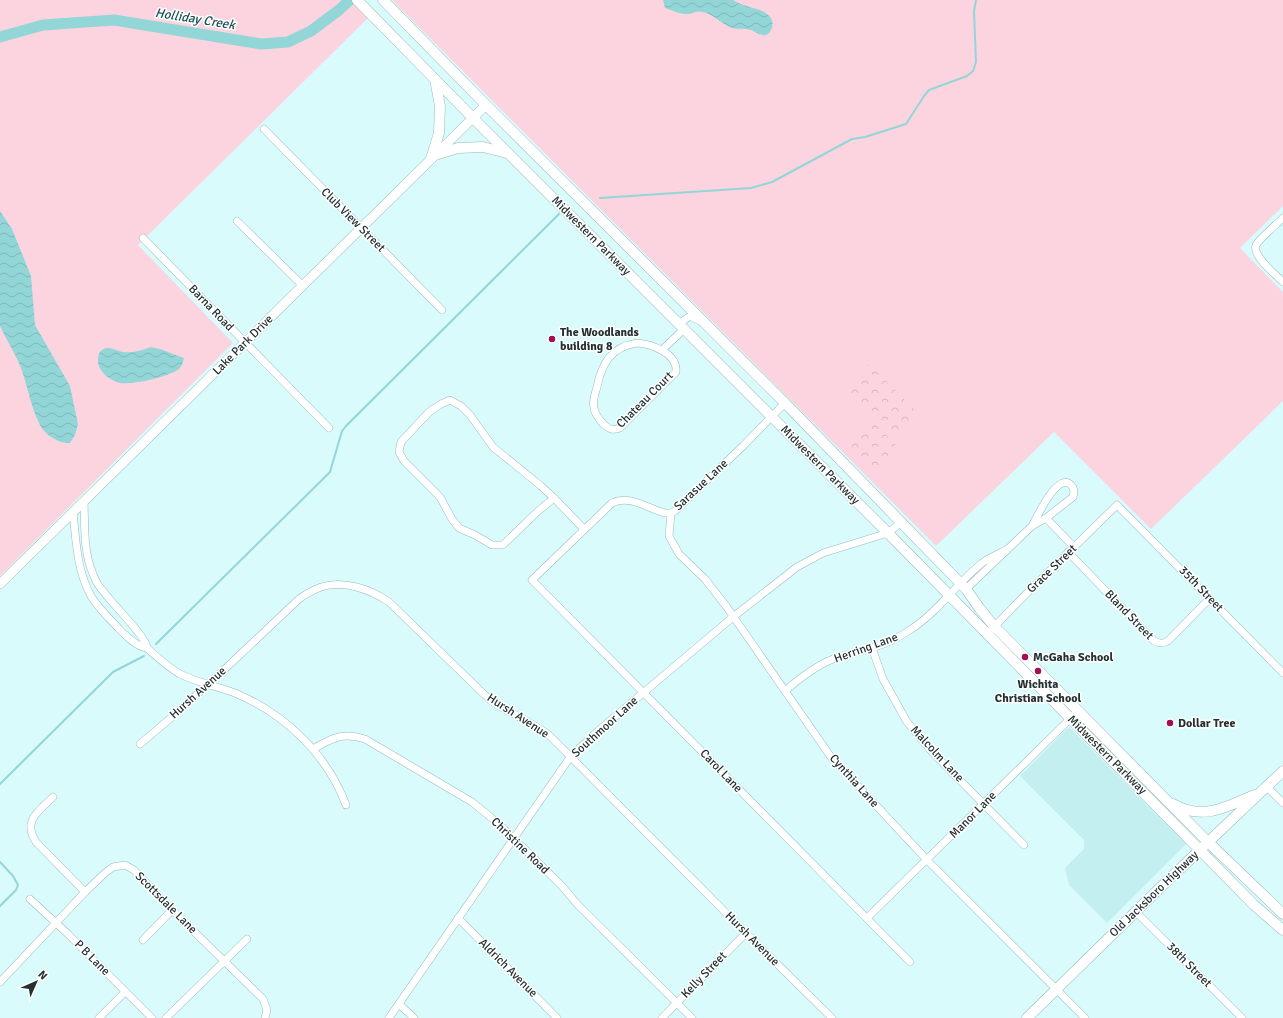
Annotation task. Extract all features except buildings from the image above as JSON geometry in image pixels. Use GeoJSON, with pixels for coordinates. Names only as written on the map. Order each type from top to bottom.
{"type":"FeatureCollection","features":[{"type":"Feature","properties":{"kind":"main road","name":"Midwestern Parkway"},"geometry":{"type":"LineString","coordinates":[[357,0],[681,327],[888,533],[1254,905],[1283,930]]}},
{"type":"Feature","properties":{"kind":"main road","name":"Midwestern Parkway"},"geometry":{"type":"LineString","coordinates":[[384,1],[486,105],[785,403],[900,523],[963,586],[994,626],[1208,842],[1283,914]]}},
{"type":"Feature","properties":{"kind":"main road"},"geometry":{"type":"LineString","coordinates":[[433,157],[439,133],[440,120],[440,106],[434,79]]}},
{"type":"Feature","properties":{"kind":"main road"},"geometry":{"type":"LineString","coordinates":[[433,157],[458,148],[483,147],[507,152]]}},
{"type":"Feature","properties":{"kind":"main road","name":"Old Jacksboro Highway"},"geometry":{"type":"LineString","coordinates":[[1027,1018],[1283,771]]}},
{"type":"Feature","properties":{"kind":"main road"},"geometry":{"type":"LineString","coordinates":[[1166,800],[1182,809],[1199,813],[1217,811],[1264,789]]}},
{"type":"Feature","properties":{"kind":"street","name":"Lake Park Drive"},"geometry":{"type":"LineString","coordinates":[[0,584],[486,105]]}},
{"type":"Feature","properties":{"kind":"street","name":"Club View Street"},"geometry":{"type":"LineString","coordinates":[[264,129],[442,310]]}},
{"type":"Feature","properties":{"kind":"street"},"geometry":{"type":"LineString","coordinates":[[1283,218],[1258,242],[1256,249],[1258,256],[1283,282]]}},
{"type":"Feature","properties":{"kind":"street"},"geometry":{"type":"LineString","coordinates":[[237,221],[302,285]]}},
{"type":"Feature","properties":{"kind":"street","name":"Barna Road"},"geometry":{"type":"LineString","coordinates":[[143,238],[329,428]]}},
{"type":"Feature","properties":{"kind":"street"},"geometry":{"type":"LineString","coordinates":[[662,350],[690,316],[696,319],[723,341]]}},
{"type":"Feature","properties":{"kind":"street","name":"Chateau Court"},"geometry":{"type":"LineString","coordinates":[[630,344],[646,344],[662,350],[675,364],[676,368],[673,375],[620,428],[615,430],[606,427],[594,411],[593,404],[600,371],[606,361],[612,354],[630,344]]}},
{"type":"Feature","properties":{"kind":"street"},"geometry":{"type":"LineString","coordinates":[[554,498],[537,512],[503,545],[492,545],[459,528],[452,519],[440,497],[404,461],[399,452],[401,442],[429,412],[445,401],[450,400],[470,415],[493,447],[541,486],[554,498],[584,529]]}},
{"type":"Feature","properties":{"kind":"street","name":"Sarasue Lane"},"geometry":{"type":"LineString","coordinates":[[532,580],[604,509],[617,500],[630,500],[660,512],[671,513],[680,506],[785,403]]}},
{"type":"Feature","properties":{"kind":"street"},"geometry":{"type":"LineString","coordinates":[[1064,482],[1069,483],[1073,487],[1073,497],[1046,518],[1032,526],[1045,502],[1058,485],[1064,482]]}},
{"type":"Feature","properties":{"kind":"street"},"geometry":{"type":"LineString","coordinates":[[84,501],[86,546],[88,560],[93,574],[104,593],[147,644],[147,648]]}},
{"type":"Feature","properties":{"kind":"street","name":"Grace Street"},"geometry":{"type":"LineString","coordinates":[[987,634],[1117,505]]}},
{"type":"Feature","properties":{"kind":"street","name":"35th Street"},"geometry":{"type":"LineString","coordinates":[[1117,505],[1283,673]]}},
{"type":"Feature","properties":{"kind":"street"},"geometry":{"type":"LineString","coordinates":[[72,512],[80,568],[85,584],[92,598],[124,635],[142,648],[147,648],[181,674],[234,693],[276,715],[313,749],[332,773],[341,790],[346,805]]}},
{"type":"Feature","properties":{"kind":"street","name":"Cynthia Lane"},"geometry":{"type":"LineString","coordinates":[[671,513],[669,536],[679,554],[714,590],[831,758],[927,860],[1085,1018]]}},
{"type":"Feature","properties":{"kind":"street"},"geometry":{"type":"LineString","coordinates":[[1046,518],[1074,547]]}},
{"type":"Feature","properties":{"kind":"street","name":"Southmoor Lane"},"geometry":{"type":"LineString","coordinates":[[389,1018],[571,756],[598,731],[733,617],[797,567],[824,553],[888,533],[900,523]]}},
{"type":"Feature","properties":{"kind":"street","name":"Herring Lane"},"geometry":{"type":"LineString","coordinates":[[785,691],[804,675],[827,662],[841,656],[872,648],[894,639],[910,630],[928,616],[948,595],[963,586],[1032,526]]}},
{"type":"Feature","properties":{"kind":"street","name":"Bland Street"},"geometry":{"type":"LineString","coordinates":[[1068,552],[1154,641],[1158,643],[1164,644],[1169,640],[1210,598]]}},
{"type":"Feature","properties":{"kind":"street","name":"Carol Lane"},"geometry":{"type":"LineString","coordinates":[[532,580],[910,962]]}},
{"type":"Feature","properties":{"kind":"street","name":"Hursh Avenue"},"geometry":{"type":"LineString","coordinates":[[140,744],[227,667],[299,599],[311,591],[322,587],[342,585],[365,589],[378,594],[389,602],[490,700],[507,711],[542,729],[549,735],[832,1018]]}},
{"type":"Feature","properties":{"kind":"street","name":"Malcolm Lane"},"geometry":{"type":"LineString","coordinates":[[872,648],[883,679],[907,722],[933,753],[1024,845]]}},
{"type":"Feature","properties":{"kind":"street","name":"Manor Lane"},"geometry":{"type":"LineString","coordinates":[[867,918],[1078,711]]}},
{"type":"Feature","properties":{"kind":"street","name":"Christine Road"},"geometry":{"type":"LineString","coordinates":[[313,749],[328,740],[339,737],[349,736],[365,739],[472,802],[514,838],[561,885],[578,905],[692,1018]]}},
{"type":"Feature","properties":{"kind":"street"},"geometry":{"type":"LineString","coordinates":[[1264,789],[1283,803]]}},
{"type":"Feature","properties":{"kind":"street"},"geometry":{"type":"LineString","coordinates":[[53,797],[36,814],[31,822],[30,830],[36,842],[85,892]]}},
{"type":"Feature","properties":{"kind":"street","name":"Scottsdale Lane"},"geometry":{"type":"LineString","coordinates":[[0,982],[85,892],[113,868],[125,865],[134,870],[172,910],[263,999],[267,1010],[264,1018]]}},
{"type":"Feature","properties":{"kind":"street","name":"P B Lane"},"geometry":{"type":"LineString","coordinates":[[30,899],[57,923],[152,1018]]}},
{"type":"Feature","properties":{"kind":"street"},"geometry":{"type":"LineString","coordinates":[[143,940],[172,910]]}},
{"type":"Feature","properties":{"kind":"street","name":"38th Street"},"geometry":{"type":"LineString","coordinates":[[1136,912],[1242,1018]]}},
{"type":"Feature","properties":{"kind":"street","name":"Aldrich Avenue"},"geometry":{"type":"LineString","coordinates":[[458,918],[558,1018]]}},
{"type":"Feature","properties":{"kind":"street","name":"Kelly Street"},"geometry":{"type":"LineString","coordinates":[[662,1018],[746,933]]}},
{"type":"Feature","properties":{"kind":"street"},"geometry":{"type":"LineString","coordinates":[[166,1018],[247,939]]}},
{"type":"Feature","properties":{"kind":"street"},"geometry":{"type":"LineString","coordinates":[[99,1018],[125,992]]}},
{"type":"Feature","properties":{"kind":"street"},"geometry":{"type":"LineString","coordinates":[[399,1004],[414,1018]]}},
{"type":"Feature","properties":{"kind":"shaded area"},"geometry":{"type":"Polygon","coordinates":[[[1069,727],[1186,844],[1107,923],[1069,885],[1065,868],[1084,849],[1084,840],[1020,776],[1069,727]]]}},
{"type":"Feature","properties":{"kind":"green space"},"geometry":{"type":"Polygon","coordinates":[[[0,0],[350,0],[368,18],[138,245],[233,343],[0,576],[0,0]]]}},
{"type":"Feature","properties":{"kind":"green space"},"geometry":{"type":"Polygon","coordinates":[[[392,0],[1283,0],[1283,206],[1240,248],[1283,292],[1283,401],[1151,529],[1054,432],[936,546],[392,0]]]}},
{"type":"Feature","properties":{"kind":"green space"},"geometry":{"type":"Polygon","coordinates":[[[869,364],[918,413],[894,438],[845,389],[869,364]]]}},
{"type":"Feature","properties":{"kind":"green space"},"geometry":{"type":"Polygon","coordinates":[[[874,423],[898,447],[875,470],[851,446],[874,423]]]}},
{"type":"Feature","properties":{"kind":"water"},"geometry":{"type":"Polygon","coordinates":[[[663,0],[733,0],[742,5],[768,14],[772,20],[772,27],[767,35],[759,34],[751,30],[732,28],[707,13],[699,11],[683,14],[665,8],[663,0]]]}},
{"type":"Feature","properties":{"kind":"water"},"geometry":{"type":"Polygon","coordinates":[[[0,211],[12,229],[31,276],[35,325],[70,386],[78,424],[75,435],[70,443],[61,442],[53,438],[42,429],[34,410],[19,363],[0,326],[0,211]]]}},
{"type":"Feature","properties":{"kind":"water"},"geometry":{"type":"Polygon","coordinates":[[[150,347],[184,358],[181,367],[167,375],[141,382],[120,383],[104,374],[99,366],[99,355],[101,351],[107,348],[130,352],[140,351],[150,347]]]}},
{"type":"Feature","properties":{"kind":"waterway","name":"Holliday Creek"},"geometry":{"type":"LineString","coordinates":[[0,37],[43,25],[114,20],[261,44],[288,42],[311,31],[350,0]]}},
{"type":"Feature","properties":{"kind":"waterway"},"geometry":{"type":"LineString","coordinates":[[600,198],[751,188],[772,182],[852,139],[865,137],[906,124],[929,90],[967,76],[973,71],[976,62],[974,11],[976,0]]}},
{"type":"Feature","properties":{"kind":"waterway"},"geometry":{"type":"LineString","coordinates":[[156,644],[330,472],[342,431],[346,426],[559,214]]}},
{"type":"Feature","properties":{"kind":"waterway"},"geometry":{"type":"LineString","coordinates":[[0,784],[113,672],[144,656]]}},
{"type":"Feature","properties":{"kind":"waterway"},"geometry":{"type":"LineString","coordinates":[[0,862],[13,876],[18,885],[16,890],[0,906]]}},
{"type":"Feature","properties":{"kind":"place","name":"The Woodlands building 8"},"geometry":{"type":"Point","coordinates":[552,339]}},
{"type":"Feature","properties":{"kind":"place","name":"McGaha School"},"geometry":{"type":"Point","coordinates":[1025,657]}},
{"type":"Feature","properties":{"kind":"place","name":"Wichita Christian School"},"geometry":{"type":"Point","coordinates":[1038,671]}},
{"type":"Feature","properties":{"kind":"place","name":"Dollar Tree"},"geometry":{"type":"Point","coordinates":[1170,723]}}]}
